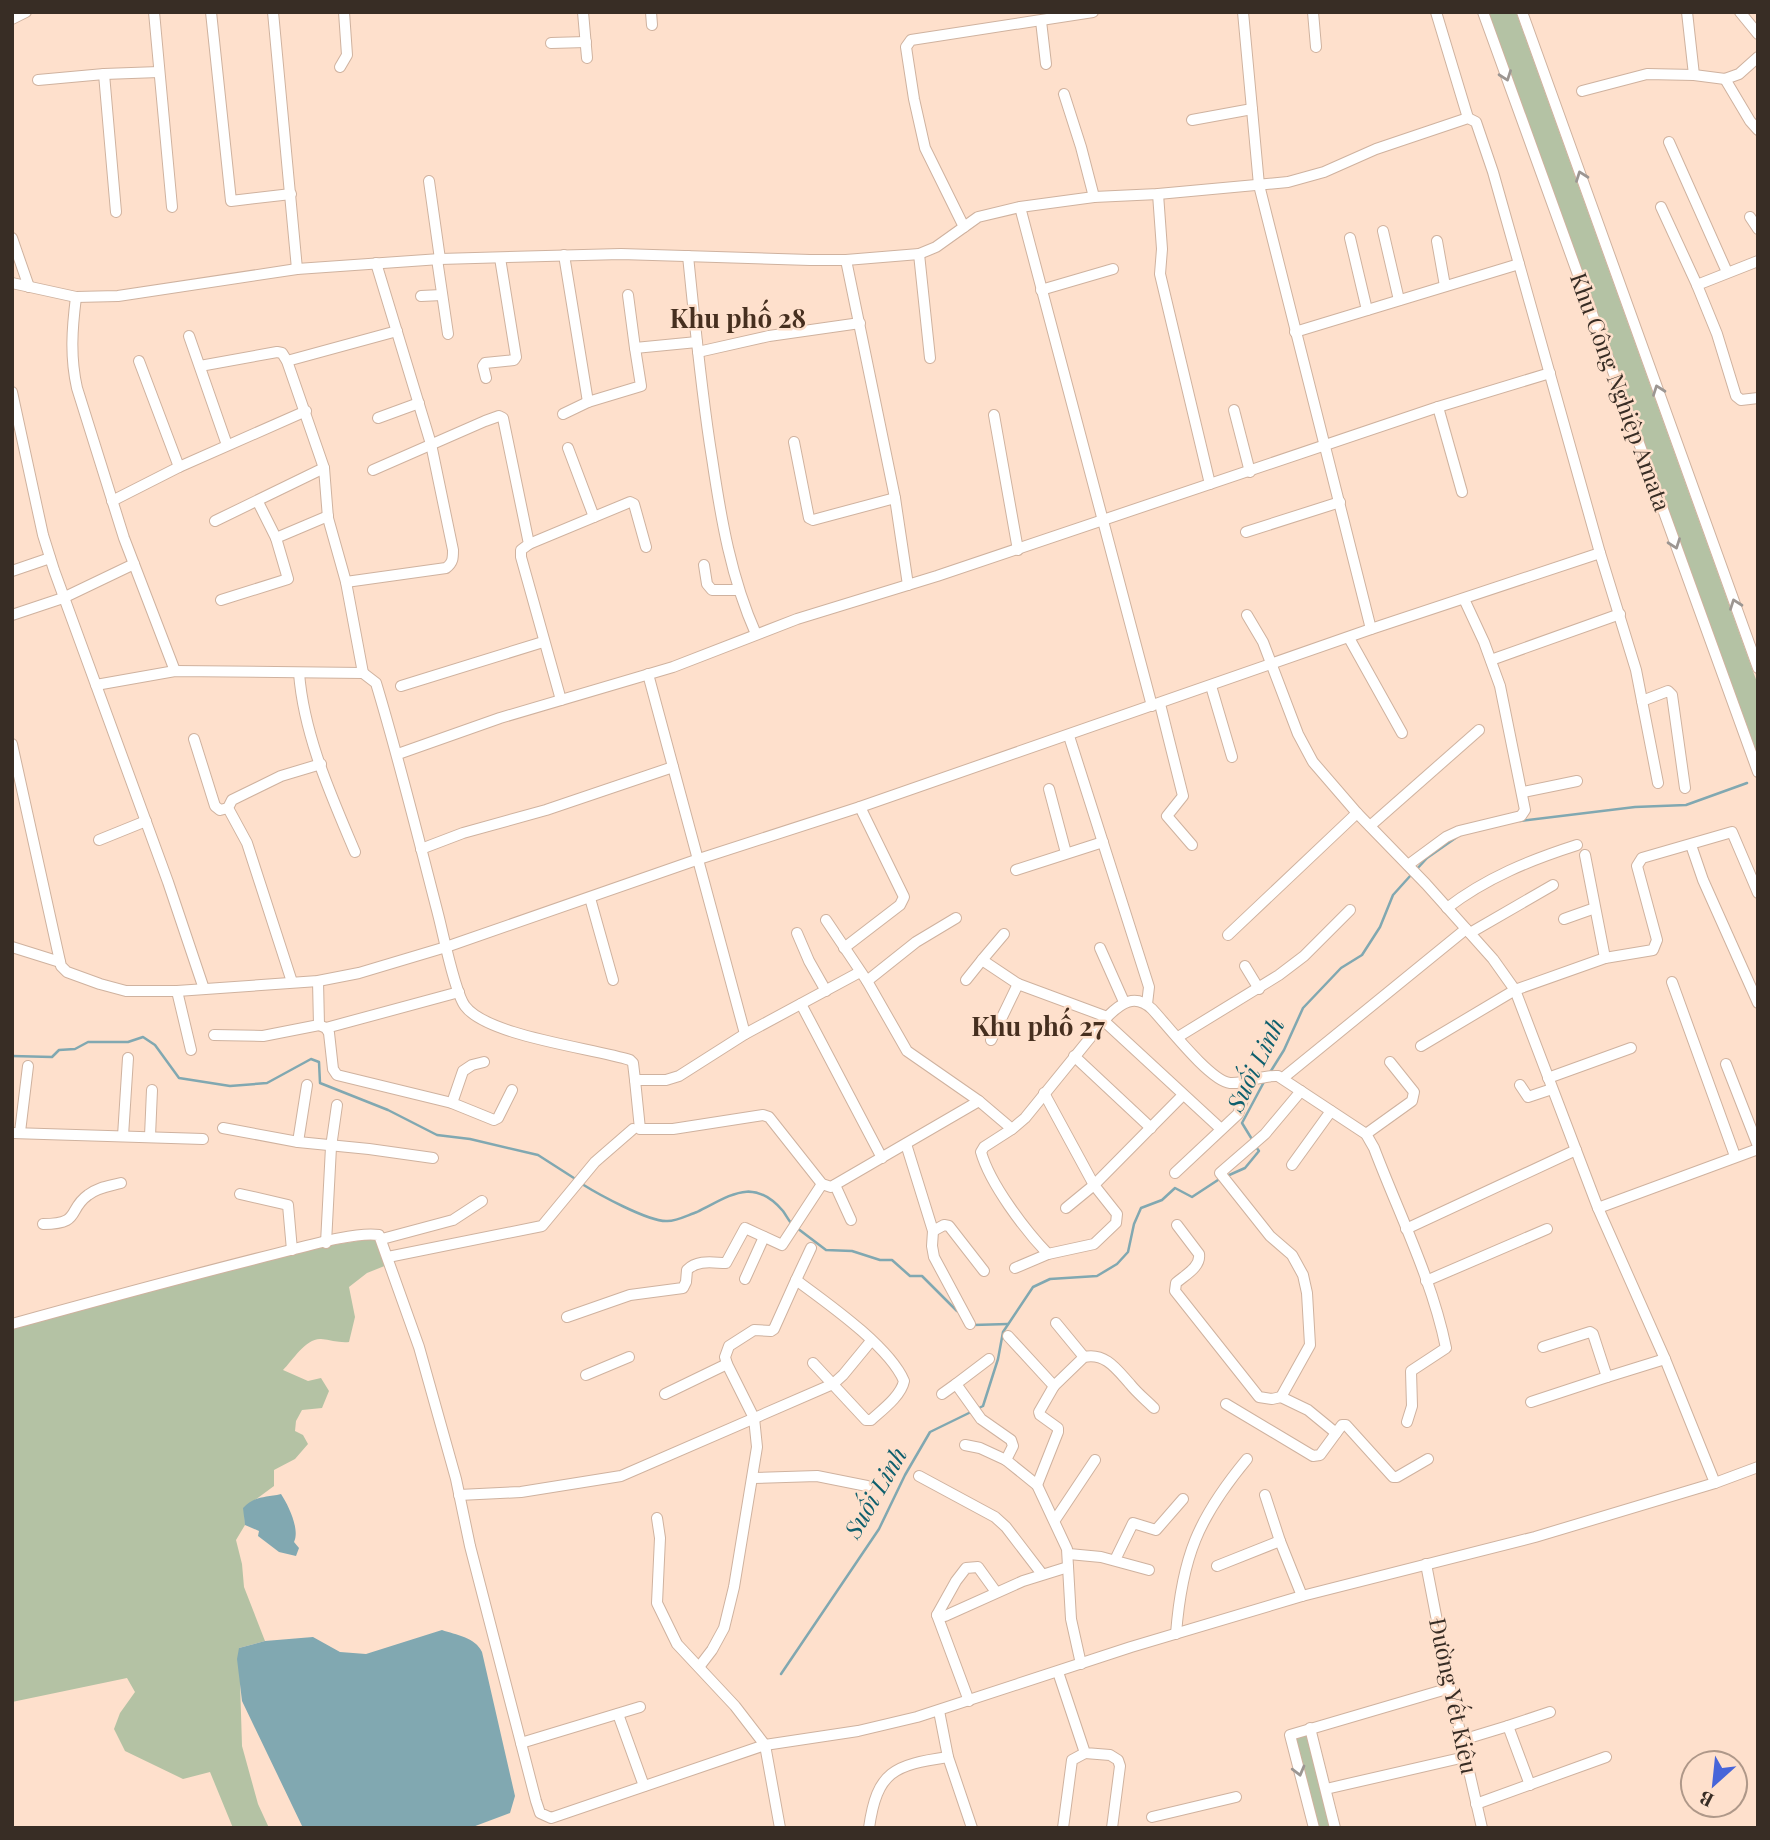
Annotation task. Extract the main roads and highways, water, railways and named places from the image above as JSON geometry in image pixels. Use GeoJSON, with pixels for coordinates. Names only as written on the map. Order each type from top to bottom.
{"type":"FeatureCollection","features":[{"type":"Feature","properties":{"kind":"water"},"geometry":{"type":"Polygon","coordinates":[[[281,1494],[295,1525],[294,1542],[299,1548],[296,1556],[279,1552],[258,1536],[259,1531],[245,1525],[243,1508],[252,1501],[281,1494]]]}},
{"type":"Feature","properties":{"kind":"water"},"geometry":{"type":"Polygon","coordinates":[[[442,1630],[470,1640],[482,1652],[515,1796],[510,1813],[470,1828],[303,1828],[242,1701],[237,1659],[239,1648],[265,1641],[313,1637],[340,1652],[366,1654],[442,1630]]]}},
{"type":"Feature","properties":{"kind":"waterway","name":"Suối Linh"},"geometry":{"type":"LineString","coordinates":[[1520,821],[1635,807],[1686,805],[1747,783]]}},
{"type":"Feature","properties":{"kind":"waterway","name":"Suối Linh"},"geometry":{"type":"LineString","coordinates":[[1416,870],[1427,858],[1457,837]]}},
{"type":"Feature","properties":{"kind":"waterway","name":"Suối Linh"},"geometry":{"type":"LineString","coordinates":[[1269,1074],[1284,1050],[1303,1008],[1341,968],[1362,955],[1380,927],[1393,895],[1411,875]]}},
{"type":"Feature","properties":{"kind":"waterway"},"geometry":{"type":"LineString","coordinates":[[12,1056],[52,1057],[59,1050],[75,1049],[88,1042],[128,1042],[143,1037],[155,1045],[179,1078],[230,1086],[267,1083],[311,1059],[319,1062],[320,1083],[388,1110],[437,1135],[470,1139],[538,1155],[577,1180]]}},
{"type":"Feature","properties":{"kind":"waterway","name":"Suối Linh"},"geometry":{"type":"LineString","coordinates":[[1253,1141],[1242,1123],[1265,1080]]}},
{"type":"Feature","properties":{"kind":"waterway","name":"Suối Linh"},"geometry":{"type":"LineString","coordinates":[[1227,1176],[1245,1168],[1259,1151],[1256,1147]]}},
{"type":"Feature","properties":{"kind":"waterway","name":"Suối Linh"},"geometry":{"type":"LineString","coordinates":[[979,1408],[983,1406],[998,1359],[1003,1332],[1033,1287],[1050,1279],[1097,1276],[1117,1264],[1128,1252],[1134,1224],[1141,1208],[1162,1200],[1175,1188],[1192,1197],[1221,1178]]}},
{"type":"Feature","properties":{"kind":"waterway"},"geometry":{"type":"LineString","coordinates":[[582,1184],[635,1212],[666,1221],[697,1212],[741,1192],[762,1194],[772,1200],[792,1224]]}},
{"type":"Feature","properties":{"kind":"waterway"},"geometry":{"type":"LineString","coordinates":[[797,1228],[826,1250],[852,1251],[880,1260],[892,1260],[910,1276],[922,1276],[957,1311]]}},
{"type":"Feature","properties":{"kind":"waterway"},"geometry":{"type":"LineString","coordinates":[[973,1325],[1008,1324]]}},
{"type":"Feature","properties":{"kind":"waterway","name":"Suối Linh"},"geometry":{"type":"LineString","coordinates":[[781,1674],[879,1529],[905,1475],[930,1432],[973,1411]]}},
{"type":"Feature","properties":{"kind":"district","name":"Khu phố 28"},"geometry":{"type":"Point","coordinates":[738,319]}},
{"type":"Feature","properties":{"kind":"district","name":"Khu phố 27"},"geometry":{"type":"Point","coordinates":[1038,1027]}}]}
